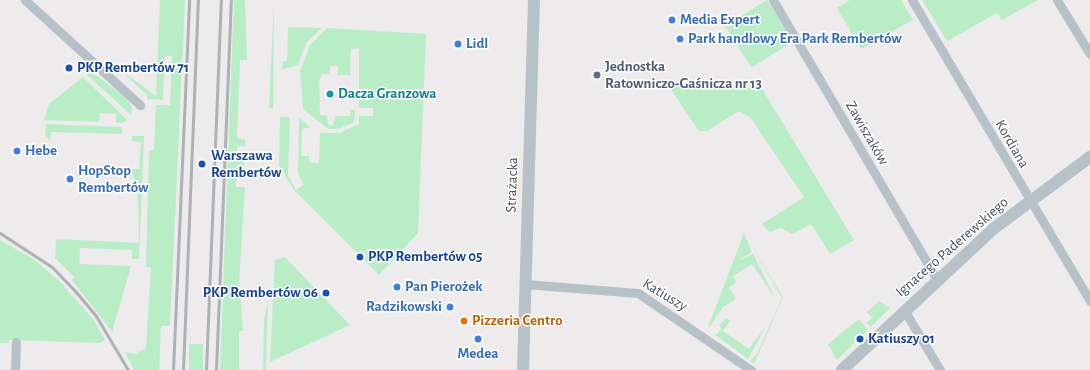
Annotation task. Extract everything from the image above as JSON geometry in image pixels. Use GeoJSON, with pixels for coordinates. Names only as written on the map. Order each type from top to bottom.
{"type":"FeatureCollection","features":[{"type":"Feature","properties":{"kind":"street"},"geometry":{"type":"LineString","coordinates":[[25,0],[140,105]]}},
{"type":"Feature","properties":{"kind":"street","name":"Strażacka"},"geometry":{"type":"LineString","coordinates":[[523,370],[534,0]]}},
{"type":"Feature","properties":{"kind":"street","name":"Zawiszaków"},"geometry":{"type":"LineString","coordinates":[[773,0],[936,280]]}},
{"type":"Feature","properties":{"kind":"street","name":"Kordiana"},"geometry":{"type":"LineString","coordinates":[[912,0],[1029,201],[1090,301]]}},
{"type":"Feature","properties":{"kind":"street"},"geometry":{"type":"LineString","coordinates":[[1057,0],[1090,54]]}},
{"type":"Feature","properties":{"kind":"street","name":"Ignacego Paderewskiego"},"geometry":{"type":"LineString","coordinates":[[842,370],[936,280],[1029,201],[1090,156]]}},
{"type":"Feature","properties":{"kind":"street","name":"Katiuszy"},"geometry":{"type":"LineString","coordinates":[[525,284],[638,293],[751,370]]}},
{"type":"Feature","properties":{"kind":"street"},"geometry":{"type":"LineString","coordinates":[[904,310],[940,370]]}},
{"type":"Feature","properties":{"kind":"street"},"geometry":{"type":"LineString","coordinates":[[15,370],[16,342]]}},
{"type":"Feature","properties":{"kind":"green space"},"geometry":{"type":"Polygon","coordinates":[[[160,0],[185,0],[170,326],[161,326],[159,370],[134,370],[125,352],[135,354],[146,348],[151,267],[146,267],[149,150],[154,150],[156,105],[170,105],[172,56],[165,56],[163,100],[147,99],[147,95],[122,71],[156,96],[160,0]]]}},
{"type":"Feature","properties":{"kind":"green space"},"geometry":{"type":"Polygon","coordinates":[[[234,0],[245,0],[247,60],[240,60],[237,138],[245,140],[245,146],[237,146],[237,153],[245,154],[244,167],[236,167],[236,187],[245,187],[239,282],[243,331],[239,331],[239,370],[220,370],[234,0]]]}},
{"type":"Feature","properties":{"kind":"green space"},"geometry":{"type":"Polygon","coordinates":[[[274,0],[273,108],[269,108],[274,0]]]}},
{"type":"Feature","properties":{"kind":"green space"},"geometry":{"type":"Polygon","coordinates":[[[767,0],[793,42],[751,68],[725,26],[767,0]]]}},
{"type":"Feature","properties":{"kind":"green space"},"geometry":{"type":"Polygon","coordinates":[[[850,0],[901,0],[913,20],[861,49],[837,8],[850,0]]]}},
{"type":"Feature","properties":{"kind":"green space"},"geometry":{"type":"Polygon","coordinates":[[[922,0],[1038,0],[1002,20],[997,13],[947,41],[922,0]]]}},
{"type":"Feature","properties":{"kind":"green space"},"geometry":{"type":"Polygon","coordinates":[[[288,27],[322,28],[307,42],[298,65],[282,69],[283,61],[287,61],[288,27]]]}},
{"type":"Feature","properties":{"kind":"green space"},"geometry":{"type":"Polygon","coordinates":[[[327,28],[426,34],[418,233],[379,275],[294,190],[279,165],[280,117],[290,117],[288,175],[296,190],[304,185],[298,173],[299,117],[310,127],[302,129],[301,156],[309,156],[309,162],[319,163],[320,133],[340,133],[359,124],[359,116],[373,116],[373,108],[359,108],[359,48],[351,49],[350,75],[338,75],[338,66],[330,66],[329,74],[322,74],[319,82],[320,115],[327,116],[328,124],[333,126],[335,116],[350,116],[351,110],[355,110],[354,122],[339,129],[328,129],[303,109],[300,72],[310,45],[327,28]]]}},
{"type":"Feature","properties":{"kind":"green space"},"geometry":{"type":"Polygon","coordinates":[[[89,70],[124,96],[132,107],[131,115],[85,73],[89,70]]]}},
{"type":"Feature","properties":{"kind":"green space"},"geometry":{"type":"Polygon","coordinates":[[[83,77],[127,120],[123,123],[116,123],[116,114],[100,113],[99,122],[44,120],[49,104],[83,77]]]}},
{"type":"Feature","properties":{"kind":"green space"},"geometry":{"type":"Polygon","coordinates":[[[668,85],[762,89],[854,240],[830,254],[811,224],[793,234],[781,228],[770,232],[762,224],[804,197],[751,118],[739,111],[707,131],[699,131],[668,85]]]}},
{"type":"Feature","properties":{"kind":"green space"},"geometry":{"type":"Polygon","coordinates":[[[46,124],[122,127],[122,134],[51,132],[50,141],[45,135],[46,124]]]}},
{"type":"Feature","properties":{"kind":"green space"},"geometry":{"type":"Polygon","coordinates":[[[132,136],[144,136],[139,259],[132,259],[132,250],[80,248],[79,264],[131,266],[112,332],[72,280],[74,277],[55,258],[56,239],[139,243],[138,190],[131,169],[139,169],[141,142],[132,141],[132,136]]]}},
{"type":"Feature","properties":{"kind":"green space"},"geometry":{"type":"Polygon","coordinates":[[[744,233],[752,252],[738,261],[753,254],[775,298],[752,264],[733,276],[736,282],[729,287],[736,299],[723,307],[707,330],[744,233]]]}},
{"type":"Feature","properties":{"kind":"green space"},"geometry":{"type":"Polygon","coordinates":[[[0,240],[35,260],[60,282],[93,319],[105,340],[100,343],[9,340],[9,343],[0,343],[0,240]]]}},
{"type":"Feature","properties":{"kind":"green space"},"geometry":{"type":"Polygon","coordinates":[[[752,246],[783,297],[754,364],[750,361],[757,354],[782,298],[752,246]]]}},
{"type":"Feature","properties":{"kind":"green space"},"geometry":{"type":"Polygon","coordinates":[[[285,257],[350,325],[270,362],[275,260],[285,257]]]}},
{"type":"Feature","properties":{"kind":"green space"},"geometry":{"type":"Polygon","coordinates":[[[268,300],[266,370],[263,370],[264,320],[268,300]]]}},
{"type":"Feature","properties":{"kind":"green space"},"geometry":{"type":"Polygon","coordinates":[[[879,301],[890,308],[871,327],[867,323],[872,318],[867,312],[879,301]]]}},
{"type":"Feature","properties":{"kind":"green space"},"geometry":{"type":"Polygon","coordinates":[[[726,319],[731,320],[723,331],[749,349],[767,324],[748,359],[714,334],[717,334],[721,329],[719,325],[726,319]]]}},
{"type":"Feature","properties":{"kind":"green space"},"geometry":{"type":"Polygon","coordinates":[[[859,319],[868,330],[837,360],[828,344],[859,319]]]}},
{"type":"Feature","properties":{"kind":"green space"},"geometry":{"type":"Polygon","coordinates":[[[189,344],[203,344],[203,370],[189,370],[189,344]]]}},
{"type":"Feature","properties":{"kind":"railway"},"geometry":{"type":"LineString","coordinates":[[173,370],[189,0]]}},
{"type":"Feature","properties":{"kind":"railway"},"geometry":{"type":"LineString","coordinates":[[183,370],[198,0]]}},
{"type":"Feature","properties":{"kind":"railway"},"geometry":{"type":"LineString","coordinates":[[206,370],[221,0]]}},
{"type":"Feature","properties":{"kind":"railway"},"geometry":{"type":"LineString","coordinates":[[216,370],[231,0]]}},
{"type":"Feature","properties":{"kind":"railway"},"geometry":{"type":"LineString","coordinates":[[0,233],[52,267],[76,292],[96,316],[128,370]]}},
{"type":"Feature","properties":{"kind":"place","name":"Media Expert"},"geometry":{"type":"Point","coordinates":[672,20]}},
{"type":"Feature","properties":{"kind":"place","name":"Park handlowy Era Park Rembertów"},"geometry":{"type":"Point","coordinates":[680,39]}},
{"type":"Feature","properties":{"kind":"place","name":"Lidl"},"geometry":{"type":"Point","coordinates":[458,44]}},
{"type":"Feature","properties":{"kind":"place","name":"PKP Rembertów 71"},"geometry":{"type":"Point","coordinates":[69,68]}},
{"type":"Feature","properties":{"kind":"place","name":"Jednostka Ratowniczo-Gaśnicza nr 13"},"geometry":{"type":"Point","coordinates":[597,75]}},
{"type":"Feature","properties":{"kind":"place","name":"Dacza Granzowa"},"geometry":{"type":"Point","coordinates":[330,94]}},
{"type":"Feature","properties":{"kind":"place","name":"Hebe"},"geometry":{"type":"Point","coordinates":[17,151]}},
{"type":"Feature","properties":{"kind":"place","name":"Warszawa Rembertów"},"geometry":{"type":"Point","coordinates":[202,164]}},
{"type":"Feature","properties":{"kind":"place","name":"HopStop Rembertów"},"geometry":{"type":"Point","coordinates":[70,179]}},
{"type":"Feature","properties":{"kind":"place","name":"PKP Rembertów 05"},"geometry":{"type":"Point","coordinates":[360,257]}},
{"type":"Feature","properties":{"kind":"place","name":"Pan Pierożek"},"geometry":{"type":"Point","coordinates":[397,287]}},
{"type":"Feature","properties":{"kind":"place","name":"PKP Rembertów 06"},"geometry":{"type":"Point","coordinates":[326,293]}},
{"type":"Feature","properties":{"kind":"place","name":"Radzikowski"},"geometry":{"type":"Point","coordinates":[450,307]}},
{"type":"Feature","properties":{"kind":"place","name":"Pizzeria Centro"},"geometry":{"type":"Point","coordinates":[464,321]}},
{"type":"Feature","properties":{"kind":"place","name":"Medea"},"geometry":{"type":"Point","coordinates":[478,339]}},
{"type":"Feature","properties":{"kind":"place","name":"Katiuszy 01"},"geometry":{"type":"Point","coordinates":[860,339]}}]}
